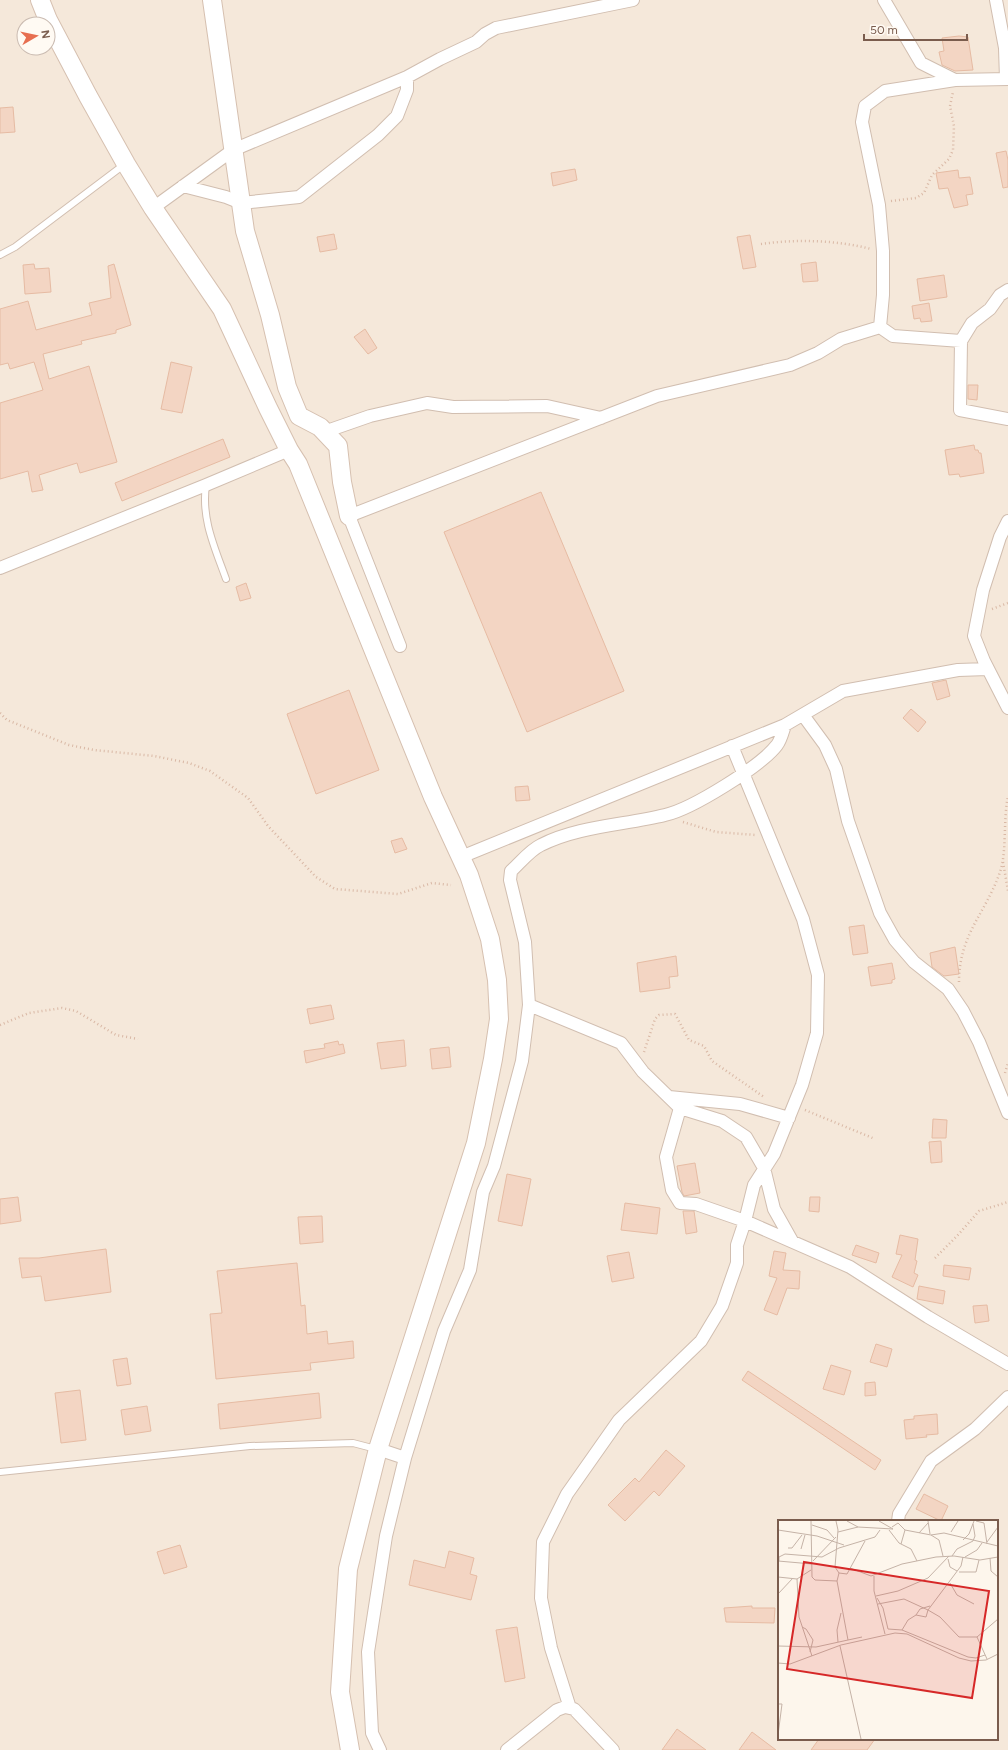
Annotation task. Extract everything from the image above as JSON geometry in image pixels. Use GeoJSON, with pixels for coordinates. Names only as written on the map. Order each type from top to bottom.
{"type":"FeatureCollection","features":[{"type":"Feature","properties":{"kind":"street"},"geometry":{"type":"LineString","coordinates":[[40,0],[48,20],[126,164],[153,208],[222,309],[289,450],[301,471],[433,797],[470,875],[490,939],[497,980],[499,1019],[476,1143],[378,1449],[348,1569],[340,1692],[350,1750]]}},
{"type":"Feature","properties":{"kind":"street"},"geometry":{"type":"LineString","coordinates":[[212,0],[232,150],[245,231],[270,315],[287,387],[299,416],[320,427],[338,446],[342,482],[349,516],[400,646]]}},
{"type":"Feature","properties":{"kind":"street"},"geometry":{"type":"LineString","coordinates":[[153,208],[232,150],[407,78],[440,58],[476,42],[485,34],[496,28],[633,0]]}},
{"type":"Feature","properties":{"kind":"street"},"geometry":{"type":"LineString","coordinates":[[884,0],[921,63],[955,80]]}},
{"type":"Feature","properties":{"kind":"street"},"geometry":{"type":"LineString","coordinates":[[880,327],[883,295],[883,252],[879,205],[862,122],[865,106],[886,91],[955,80],[1007,79],[1005,48],[996,0]]}},
{"type":"Feature","properties":{"kind":"street"},"geometry":{"type":"LineString","coordinates":[[183,186],[226,197],[241,203],[299,197],[378,135],[398,116],[407,90],[407,78]]}},
{"type":"Feature","properties":{"kind":"street"},"geometry":{"type":"LineString","coordinates":[[1008,290],[1000,294],[990,308],[972,323],[961,341],[960,410],[1008,419]]}},
{"type":"Feature","properties":{"kind":"street"},"geometry":{"type":"LineString","coordinates":[[349,516],[657,396],[790,365],[818,353],[841,339],[880,327],[894,336],[961,341]]}},
{"type":"Feature","properties":{"kind":"street"},"geometry":{"type":"LineString","coordinates":[[324,432],[370,416],[427,403],[453,408],[547,406],[600,418]]}},
{"type":"Feature","properties":{"kind":"street"},"geometry":{"type":"LineString","coordinates":[[0,568],[289,450]]}},
{"type":"Feature","properties":{"kind":"street"},"geometry":{"type":"LineString","coordinates":[[1008,521],[1000,537],[983,590],[974,636],[988,669],[1008,708]]}},
{"type":"Feature","properties":{"kind":"street"},"geometry":{"type":"LineString","coordinates":[[461,857],[785,725],[843,691],[958,670],[988,669]]}},
{"type":"Feature","properties":{"kind":"street"},"geometry":{"type":"LineString","coordinates":[[803,715],[825,745],[836,769],[848,821],[884,920],[895,940],[914,962],[948,990],[959,1005],[979,1042],[1008,1113]]}},
{"type":"Feature","properties":{"kind":"street"},"geometry":{"type":"LineString","coordinates":[[380,1750],[372,1733],[368,1652],[386,1536],[405,1458],[444,1331],[470,1270],[483,1192],[494,1166],[522,1061],[529,1005],[525,942],[510,880],[511,871],[540,845],[564,836],[611,825],[667,815],[702,799],[759,763],[778,743],[785,725]]}},
{"type":"Feature","properties":{"kind":"street"},"geometry":{"type":"LineString","coordinates":[[570,1708],[551,1648],[541,1598],[542,1542],[567,1494],[619,1420],[701,1341],[722,1306],[738,1263],[737,1245],[746,1221],[754,1185],[774,1154],[792,1112],[818,1033],[818,976],[803,919],[732,746]]}},
{"type":"Feature","properties":{"kind":"street"},"geometry":{"type":"LineString","coordinates":[[529,1005],[621,1043],[643,1072],[680,1108],[722,1121],[746,1137],[764,1168],[774,1209],[792,1241]]}},
{"type":"Feature","properties":{"kind":"street"},"geometry":{"type":"LineString","coordinates":[[669,1097],[740,1104],[792,1112]]}},
{"type":"Feature","properties":{"kind":"street"},"geometry":{"type":"LineString","coordinates":[[680,1108],[666,1157],[672,1190],[680,1203],[696,1204],[746,1221],[850,1267],[928,1317],[1008,1364]]}},
{"type":"Feature","properties":{"kind":"street"},"geometry":{"type":"LineString","coordinates":[[898,1520],[899,1514],[931,1461],[974,1429],[1008,1397]]}},
{"type":"Feature","properties":{"kind":"street"},"geometry":{"type":"LineString","coordinates":[[378,1449],[405,1458]]}},
{"type":"Feature","properties":{"kind":"street"},"geometry":{"type":"LineString","coordinates":[[507,1750],[557,1710],[565,1707],[570,1708],[579,1714],[613,1750]]}},
{"type":"Feature","properties":{"kind":"lane"},"geometry":{"type":"LineString","coordinates":[[0,255],[15,247],[126,164]]}},
{"type":"Feature","properties":{"kind":"lane"},"geometry":{"type":"LineString","coordinates":[[206,485],[204,500],[209,533],[226,579]]}},
{"type":"Feature","properties":{"kind":"lane"},"geometry":{"type":"LineString","coordinates":[[0,1472],[250,1446],[353,1443],[378,1449]]}},
{"type":"Feature","properties":{"kind":"path"},"geometry":{"type":"LineString","coordinates":[[879,205],[895,200],[916,198],[924,193],[932,175],[949,159],[953,150],[954,126],[950,106],[955,80]]}},
{"type":"Feature","properties":{"kind":"path"},"geometry":{"type":"LineString","coordinates":[[761,244],[811,242],[852,244],[883,252]]}},
{"type":"Feature","properties":{"kind":"path"},"geometry":{"type":"LineString","coordinates":[[0,713],[7,720],[69,745],[94,750],[154,756],[189,763],[210,771],[248,798],[268,826],[316,877],[335,889],[398,894],[432,883],[451,885]]}},
{"type":"Feature","properties":{"kind":"path"},"geometry":{"type":"LineString","coordinates":[[1008,796],[1003,834],[1003,860],[1008,891]]}},
{"type":"Feature","properties":{"kind":"path"},"geometry":{"type":"LineString","coordinates":[[959,1005],[959,977],[963,946],[1000,872],[1003,860]]}},
{"type":"Feature","properties":{"kind":"path"},"geometry":{"type":"LineString","coordinates":[[0,1025],[29,1013],[62,1008],[76,1010],[116,1035],[138,1039]]}},
{"type":"Feature","properties":{"kind":"path"},"geometry":{"type":"LineString","coordinates":[[643,1072],[643,1054],[655,1019],[659,1015],[675,1014],[689,1040],[704,1046],[712,1061],[757,1093],[769,1099]]}},
{"type":"Feature","properties":{"kind":"path"},"geometry":{"type":"LineString","coordinates":[[792,1112],[820,1115],[875,1139]]}},
{"type":"Feature","properties":{"kind":"path"},"geometry":{"type":"LineString","coordinates":[[935,1258],[979,1211],[1008,1202]]}},
{"type":"Feature","properties":{"kind":"shaded area"},"geometry":{"type":"Polygon","coordinates":[[[0,0],[1008,0],[1008,1750],[0,1750],[0,0]]]}},
{"type":"Feature","properties":{"kind":"building"},"geometry":{"type":"Polygon","coordinates":[[[959,36],[968,37],[973,70],[955,71],[942,65],[939,52],[944,51],[942,38],[959,36]]]}},
{"type":"Feature","properties":{"kind":"building"},"geometry":{"type":"Polygon","coordinates":[[[13,107],[15,132],[0,133],[0,108],[13,107]]]}},
{"type":"Feature","properties":{"kind":"building"},"geometry":{"type":"Polygon","coordinates":[[[1006,151],[1008,160],[1008,187],[1003,188],[996,153],[1006,151]]]}},
{"type":"Feature","properties":{"kind":"building"},"geometry":{"type":"Polygon","coordinates":[[[575,169],[577,180],[553,186],[551,173],[575,169]]]}},
{"type":"Feature","properties":{"kind":"building"},"geometry":{"type":"Polygon","coordinates":[[[958,170],[959,178],[970,177],[973,194],[966,195],[968,205],[954,208],[948,188],[939,189],[936,173],[958,170]]]}},
{"type":"Feature","properties":{"kind":"building"},"geometry":{"type":"Polygon","coordinates":[[[334,234],[337,249],[320,252],[317,237],[334,234]]]}},
{"type":"Feature","properties":{"kind":"building"},"geometry":{"type":"Polygon","coordinates":[[[750,235],[756,267],[743,269],[737,237],[750,235]]]}},
{"type":"Feature","properties":{"kind":"building"},"geometry":{"type":"Polygon","coordinates":[[[816,262],[818,281],[803,282],[801,264],[816,262]]]}},
{"type":"Feature","properties":{"kind":"building"},"geometry":{"type":"Polygon","coordinates":[[[34,264],[35,269],[49,268],[51,292],[25,294],[23,265],[34,264]]]}},
{"type":"Feature","properties":{"kind":"building"},"geometry":{"type":"Polygon","coordinates":[[[114,264],[131,325],[116,330],[116,333],[81,341],[82,344],[43,354],[49,379],[89,366],[117,462],[80,473],[77,463],[39,475],[43,490],[32,492],[28,471],[0,479],[0,403],[43,390],[34,362],[10,369],[8,363],[0,365],[0,309],[28,301],[36,330],[92,315],[89,303],[111,298],[108,266],[114,264]]]}},
{"type":"Feature","properties":{"kind":"building"},"geometry":{"type":"Polygon","coordinates":[[[944,275],[947,297],[920,301],[917,279],[944,275]]]}},
{"type":"Feature","properties":{"kind":"building"},"geometry":{"type":"Polygon","coordinates":[[[929,303],[932,321],[921,322],[920,318],[914,319],[912,306],[929,303]]]}},
{"type":"Feature","properties":{"kind":"building"},"geometry":{"type":"Polygon","coordinates":[[[365,329],[377,348],[368,354],[354,337],[365,329]]]}},
{"type":"Feature","properties":{"kind":"building"},"geometry":{"type":"Polygon","coordinates":[[[171,362],[192,367],[182,413],[161,409],[171,362]]]}},
{"type":"Feature","properties":{"kind":"building"},"geometry":{"type":"Polygon","coordinates":[[[968,385],[978,385],[977,400],[968,399],[968,385]]]}},
{"type":"Feature","properties":{"kind":"building"},"geometry":{"type":"Polygon","coordinates":[[[223,439],[230,457],[122,501],[115,483],[223,439]]]}},
{"type":"Feature","properties":{"kind":"building"},"geometry":{"type":"Polygon","coordinates":[[[974,445],[975,450],[978,450],[979,453],[981,453],[984,473],[960,477],[959,474],[949,475],[945,450],[974,445]]]}},
{"type":"Feature","properties":{"kind":"building"},"geometry":{"type":"Polygon","coordinates":[[[541,492],[624,691],[527,732],[444,532],[541,492]]]}},
{"type":"Feature","properties":{"kind":"building"},"geometry":{"type":"Polygon","coordinates":[[[246,583],[251,598],[240,601],[236,587],[246,583]]]}},
{"type":"Feature","properties":{"kind":"building"},"geometry":{"type":"Polygon","coordinates":[[[946,680],[950,696],[937,700],[932,683],[946,680]]]}},
{"type":"Feature","properties":{"kind":"building"},"geometry":{"type":"Polygon","coordinates":[[[349,690],[379,770],[316,794],[287,714],[349,690]]]}},
{"type":"Feature","properties":{"kind":"building"},"geometry":{"type":"Polygon","coordinates":[[[911,709],[926,722],[918,732],[903,718],[911,709]]]}},
{"type":"Feature","properties":{"kind":"building"},"geometry":{"type":"Polygon","coordinates":[[[528,786],[530,800],[516,801],[515,787],[528,786]]]}},
{"type":"Feature","properties":{"kind":"building"},"geometry":{"type":"Polygon","coordinates":[[[402,838],[407,849],[395,853],[391,841],[402,838]]]}},
{"type":"Feature","properties":{"kind":"building"},"geometry":{"type":"Polygon","coordinates":[[[864,925],[868,953],[853,955],[849,927],[864,925]]]}},
{"type":"Feature","properties":{"kind":"building"},"geometry":{"type":"Polygon","coordinates":[[[955,947],[959,974],[944,976],[932,967],[930,953],[955,947]]]}},
{"type":"Feature","properties":{"kind":"building"},"geometry":{"type":"Polygon","coordinates":[[[676,956],[678,976],[669,977],[670,988],[640,992],[637,963],[676,956]]]}},
{"type":"Feature","properties":{"kind":"building"},"geometry":{"type":"Polygon","coordinates":[[[892,963],[895,979],[892,980],[892,983],[871,986],[868,967],[892,963]]]}},
{"type":"Feature","properties":{"kind":"building"},"geometry":{"type":"Polygon","coordinates":[[[331,1005],[334,1019],[310,1024],[307,1009],[331,1005]]]}},
{"type":"Feature","properties":{"kind":"building"},"geometry":{"type":"Polygon","coordinates":[[[404,1040],[406,1066],[381,1069],[377,1043],[404,1040]]]}},
{"type":"Feature","properties":{"kind":"building"},"geometry":{"type":"Polygon","coordinates":[[[338,1041],[339,1045],[343,1044],[345,1053],[306,1063],[304,1051],[325,1048],[324,1044],[338,1041]]]}},
{"type":"Feature","properties":{"kind":"building"},"geometry":{"type":"Polygon","coordinates":[[[449,1047],[451,1067],[432,1069],[430,1049],[449,1047]]]}},
{"type":"Feature","properties":{"kind":"building"},"geometry":{"type":"Polygon","coordinates":[[[933,1119],[947,1120],[946,1138],[932,1138],[933,1119]]]}},
{"type":"Feature","properties":{"kind":"building"},"geometry":{"type":"Polygon","coordinates":[[[941,1141],[942,1162],[931,1163],[929,1142],[941,1141]]]}},
{"type":"Feature","properties":{"kind":"building"},"geometry":{"type":"Polygon","coordinates":[[[695,1163],[700,1193],[684,1196],[677,1166],[695,1163]]]}},
{"type":"Feature","properties":{"kind":"building"},"geometry":{"type":"Polygon","coordinates":[[[507,1174],[531,1179],[522,1226],[498,1221],[507,1174]]]}},
{"type":"Feature","properties":{"kind":"building"},"geometry":{"type":"Polygon","coordinates":[[[18,1197],[21,1221],[0,1224],[0,1199],[18,1197]]]}},
{"type":"Feature","properties":{"kind":"building"},"geometry":{"type":"Polygon","coordinates":[[[810,1197],[820,1197],[819,1212],[809,1211],[810,1197]]]}},
{"type":"Feature","properties":{"kind":"building"},"geometry":{"type":"Polygon","coordinates":[[[625,1203],[660,1208],[657,1234],[621,1230],[625,1203]]]}},
{"type":"Feature","properties":{"kind":"building"},"geometry":{"type":"Polygon","coordinates":[[[683,1211],[694,1211],[697,1232],[686,1234],[683,1211]]]}},
{"type":"Feature","properties":{"kind":"building"},"geometry":{"type":"Polygon","coordinates":[[[322,1216],[323,1242],[300,1244],[298,1217],[322,1216]]]}},
{"type":"Feature","properties":{"kind":"building"},"geometry":{"type":"Polygon","coordinates":[[[900,1235],[918,1239],[915,1260],[917,1261],[914,1273],[918,1275],[913,1287],[892,1277],[902,1255],[896,1254],[900,1235]]]}},
{"type":"Feature","properties":{"kind":"building"},"geometry":{"type":"Polygon","coordinates":[[[856,1245],[879,1253],[876,1263],[852,1255],[856,1245]]]}},
{"type":"Feature","properties":{"kind":"building"},"geometry":{"type":"Polygon","coordinates":[[[106,1249],[111,1292],[45,1301],[41,1276],[22,1278],[19,1258],[39,1258],[106,1249]]]}},
{"type":"Feature","properties":{"kind":"building"},"geometry":{"type":"Polygon","coordinates":[[[774,1251],[786,1253],[783,1270],[800,1271],[799,1289],[787,1288],[777,1315],[764,1310],[777,1278],[769,1276],[774,1251]]]}},
{"type":"Feature","properties":{"kind":"building"},"geometry":{"type":"Polygon","coordinates":[[[629,1252],[634,1278],[612,1282],[607,1256],[629,1252]]]}},
{"type":"Feature","properties":{"kind":"building"},"geometry":{"type":"Polygon","coordinates":[[[297,1263],[301,1306],[305,1305],[307,1334],[327,1331],[328,1344],[353,1341],[354,1358],[310,1363],[311,1370],[216,1379],[210,1314],[222,1313],[217,1271],[297,1263]]]}},
{"type":"Feature","properties":{"kind":"building"},"geometry":{"type":"Polygon","coordinates":[[[944,1265],[971,1268],[969,1280],[943,1276],[944,1265]]]}},
{"type":"Feature","properties":{"kind":"building"},"geometry":{"type":"Polygon","coordinates":[[[919,1286],[945,1291],[943,1304],[917,1299],[919,1286]]]}},
{"type":"Feature","properties":{"kind":"building"},"geometry":{"type":"Polygon","coordinates":[[[987,1305],[989,1321],[975,1323],[973,1306],[987,1305]]]}},
{"type":"Feature","properties":{"kind":"building"},"geometry":{"type":"Polygon","coordinates":[[[876,1344],[892,1349],[887,1367],[870,1362],[876,1344]]]}},
{"type":"Feature","properties":{"kind":"building"},"geometry":{"type":"Polygon","coordinates":[[[127,1358],[131,1384],[117,1386],[113,1360],[127,1358]]]}},
{"type":"Feature","properties":{"kind":"building"},"geometry":{"type":"Polygon","coordinates":[[[831,1365],[851,1371],[844,1395],[823,1389],[831,1365]]]}},
{"type":"Feature","properties":{"kind":"building"},"geometry":{"type":"Polygon","coordinates":[[[748,1371],[881,1460],[875,1470],[742,1380],[748,1371]]]}},
{"type":"Feature","properties":{"kind":"building"},"geometry":{"type":"Polygon","coordinates":[[[875,1382],[876,1395],[865,1396],[865,1383],[875,1382]]]}},
{"type":"Feature","properties":{"kind":"building"},"geometry":{"type":"Polygon","coordinates":[[[80,1390],[86,1440],[61,1443],[55,1393],[80,1390]]]}},
{"type":"Feature","properties":{"kind":"building"},"geometry":{"type":"Polygon","coordinates":[[[319,1393],[321,1418],[220,1429],[218,1404],[319,1393]]]}},
{"type":"Feature","properties":{"kind":"building"},"geometry":{"type":"Polygon","coordinates":[[[147,1406],[151,1431],[125,1435],[121,1410],[147,1406]]]}},
{"type":"Feature","properties":{"kind":"building"},"geometry":{"type":"Polygon","coordinates":[[[937,1414],[938,1434],[926,1435],[927,1437],[906,1439],[904,1420],[914,1419],[914,1416],[937,1414]]]}},
{"type":"Feature","properties":{"kind":"building"},"geometry":{"type":"Polygon","coordinates":[[[666,1450],[685,1466],[659,1496],[654,1491],[625,1521],[608,1505],[635,1478],[639,1482],[666,1450]]]}},
{"type":"Feature","properties":{"kind":"building"},"geometry":{"type":"Polygon","coordinates":[[[924,1494],[948,1506],[941,1520],[916,1509],[924,1494]]]}},
{"type":"Feature","properties":{"kind":"building"},"geometry":{"type":"Polygon","coordinates":[[[180,1545],[187,1567],[164,1574],[157,1552],[180,1545]]]}},
{"type":"Feature","properties":{"kind":"building"},"geometry":{"type":"Polygon","coordinates":[[[449,1551],[474,1558],[470,1574],[477,1576],[471,1600],[409,1585],[414,1560],[445,1568],[449,1551]]]}},
{"type":"Feature","properties":{"kind":"building"},"geometry":{"type":"Polygon","coordinates":[[[752,1606],[752,1608],[775,1608],[774,1623],[726,1622],[724,1608],[752,1606]]]}},
{"type":"Feature","properties":{"kind":"building"},"geometry":{"type":"Polygon","coordinates":[[[517,1627],[525,1678],[505,1682],[496,1630],[517,1627]]]}},
{"type":"Feature","properties":{"kind":"building"},"geometry":{"type":"Polygon","coordinates":[[[677,1729],[706,1750],[662,1750],[677,1729]]]}},
{"type":"Feature","properties":{"kind":"building"},"geometry":{"type":"Polygon","coordinates":[[[752,1732],[776,1750],[739,1750],[752,1732]]]}},
{"type":"Feature","properties":{"kind":"building"},"geometry":{"type":"Polygon","coordinates":[[[818,1740],[874,1740],[867,1750],[811,1750],[818,1740]]]}}]}
